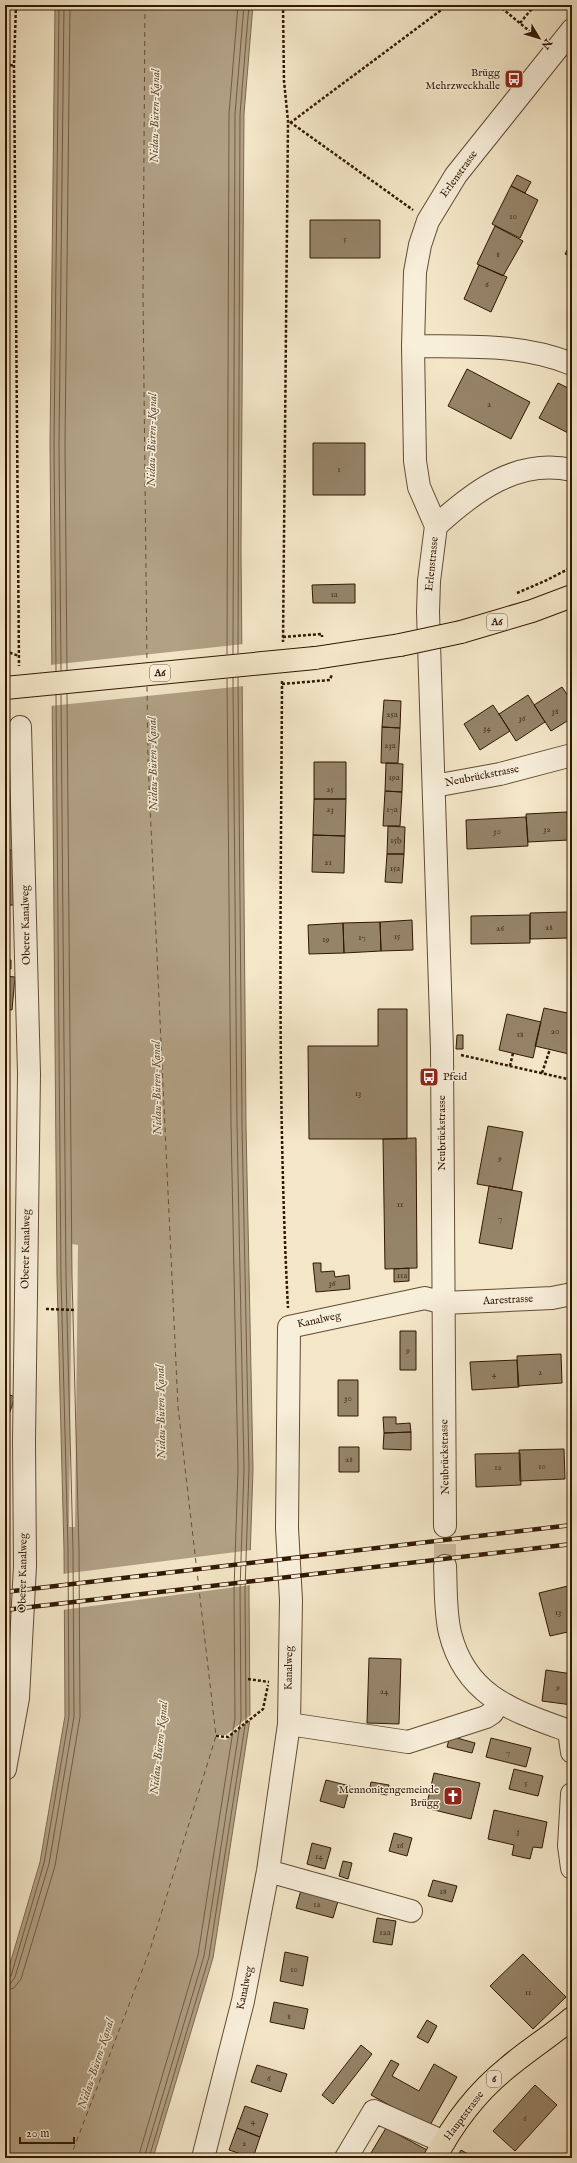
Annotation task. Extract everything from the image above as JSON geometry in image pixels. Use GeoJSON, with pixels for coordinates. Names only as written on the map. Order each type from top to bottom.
{"type":"FeatureCollection","features":[{"type":"Feature","properties":{"kind":"main road","name":"A6"},"geometry":{"type":"LineString","coordinates":[[5,688],[315,658],[400,645],[461,632],[532,611],[572,596]]}},
{"type":"Feature","properties":{"kind":"main road","name":"Hauptstrasse"},"geometry":{"type":"LineString","coordinates":[[440,2150],[468,2108],[497,2076],[572,2018]]}},
{"type":"Feature","properties":{"kind":"street","name":"Erlenstrasse"},"geometry":{"type":"LineString","coordinates":[[434,786],[428,612],[429,581],[436,526],[416,479],[413,346],[416,259],[428,221],[456,175],[572,30]]}},
{"type":"Feature","properties":{"kind":"street"},"geometry":{"type":"LineString","coordinates":[[413,346],[509,348],[535,351],[572,364]]}},
{"type":"Feature","properties":{"kind":"street"},"geometry":{"type":"LineString","coordinates":[[436,526],[471,495],[509,474],[538,468],[563,468],[572,470]]}},
{"type":"Feature","properties":{"kind":"street","name":"Oberer Kanalweg"},"geometry":{"type":"LineString","coordinates":[[5,1769],[18,1698],[25,1566],[24,1441],[29,1074],[20,727]]}},
{"type":"Feature","properties":{"kind":"street","name":"Neubrückstrasse"},"geometry":{"type":"LineString","coordinates":[[446,1526],[442,1050],[434,786],[500,774],[572,755]]}},
{"type":"Feature","properties":{"kind":"street","name":"Aarestrasse"},"geometry":{"type":"LineString","coordinates":[[443,1303],[552,1298],[572,1294]]}},
{"type":"Feature","properties":{"kind":"street","name":"Kanalweg"},"geometry":{"type":"LineString","coordinates":[[203,2158],[243,2001],[268,1871],[288,1724],[291,1600],[287,1528],[289,1327],[425,1298],[443,1303]]}},
{"type":"Feature","properties":{"kind":"street"},"geometry":{"type":"LineString","coordinates":[[445,1566],[450,1633],[456,1652],[473,1680],[499,1703],[571,1737]]}},
{"type":"Feature","properties":{"kind":"street"},"geometry":{"type":"LineString","coordinates":[[288,1724],[408,1742],[486,1716],[492,1713],[499,1703]]}},
{"type":"Feature","properties":{"kind":"street"},"geometry":{"type":"LineString","coordinates":[[572,1794],[569,1846],[572,1868]]}},
{"type":"Feature","properties":{"kind":"street"},"geometry":{"type":"LineString","coordinates":[[268,1871],[411,1911]]}},
{"type":"Feature","properties":{"kind":"street"},"geometry":{"type":"LineString","coordinates":[[346,2158],[374,2110],[440,2150]]}},
{"type":"Feature","properties":{"kind":"path"},"geometry":{"type":"LineString","coordinates":[[5,651],[19,656],[14,65],[16,5]]}},
{"type":"Feature","properties":{"kind":"path"},"geometry":{"type":"LineString","coordinates":[[283,5],[284,81],[289,122],[283,645]]}},
{"type":"Feature","properties":{"kind":"path"},"geometry":{"type":"LineString","coordinates":[[289,122],[448,5]]}},
{"type":"Feature","properties":{"kind":"path"},"geometry":{"type":"LineString","coordinates":[[498,5],[555,51]]}},
{"type":"Feature","properties":{"kind":"path"},"geometry":{"type":"LineString","coordinates":[[520,23],[535,5]]}},
{"type":"Feature","properties":{"kind":"path"},"geometry":{"type":"LineString","coordinates":[[5,66],[14,65]]}},
{"type":"Feature","properties":{"kind":"path"},"geometry":{"type":"LineString","coordinates":[[289,122],[428,221]]}},
{"type":"Feature","properties":{"kind":"path"},"geometry":{"type":"LineString","coordinates":[[512,595],[547,580],[572,567]]}},
{"type":"Feature","properties":{"kind":"path"},"geometry":{"type":"LineString","coordinates":[[283,637],[322,634]]}},
{"type":"Feature","properties":{"kind":"path"},"geometry":{"type":"LineString","coordinates":[[282,676],[279,995],[283,1219],[289,1327]]}},
{"type":"Feature","properties":{"kind":"path"},"geometry":{"type":"LineString","coordinates":[[282,684],[326,680]]}},
{"type":"Feature","properties":{"kind":"path"},"geometry":{"type":"LineString","coordinates":[[542,1073],[550,1049]]}},
{"type":"Feature","properties":{"kind":"path"},"geometry":{"type":"LineString","coordinates":[[442,1050],[572,1080]]}},
{"type":"Feature","properties":{"kind":"path"},"geometry":{"type":"LineString","coordinates":[[510,1066],[513,1053]]}},
{"type":"Feature","properties":{"kind":"path"},"geometry":{"type":"LineString","coordinates":[[46,1309],[75,1310]]}},
{"type":"Feature","properties":{"kind":"path"},"geometry":{"type":"LineString","coordinates":[[248,1680],[269,1682]]}},
{"type":"Feature","properties":{"kind":"path"},"geometry":{"type":"LineString","coordinates":[[216,1736],[228,1737],[261,1710]]}},
{"type":"Feature","properties":{"kind":"water","name":"Nidau-Büren-Kanal"},"geometry":{"type":"Polygon","coordinates":[[[55,5],[253,5],[244,114],[241,549],[246,1125],[253,1469],[249,1590],[250,1719],[213,1958],[153,2158],[5,2158],[5,1981],[40,1862],[65,1716],[64,1550],[57,1277],[50,444],[55,5]]]}},
{"type":"Feature","properties":{"kind":"pier"},"geometry":{"type":"Polygon","coordinates":[[[244,644],[244,686],[50,706],[50,665],[244,644]]]}},
{"type":"Feature","properties":{"kind":"pier"},"geometry":{"type":"Polygon","coordinates":[[[72,1244],[78,1245],[75,1527],[69,1527],[72,1244]]]}},
{"type":"Feature","properties":{"kind":"pier"},"geometry":{"type":"Polygon","coordinates":[[[252,1550],[251,1585],[62,1610],[62,1574],[252,1550]]]}},
{"type":"Feature","properties":{"kind":"pier"},"geometry":{"type":"Polygon","coordinates":[[[252,1714],[252,1719],[226,1740],[216,1738],[216,1735],[226,1735],[252,1714]]]}},
{"type":"Feature","properties":{"kind":"building"},"geometry":{"type":"Polygon","coordinates":[[[517,175],[531,182],[525,193],[511,186],[517,175]]]}},
{"type":"Feature","properties":{"kind":"building"},"geometry":{"type":"Polygon","coordinates":[[[511,186],[538,200],[520,238],[492,224],[511,186]]]}},
{"type":"Feature","properties":{"kind":"building"},"geometry":{"type":"Polygon","coordinates":[[[310,220],[380,220],[380,258],[310,258],[310,220]]]}},
{"type":"Feature","properties":{"kind":"building"},"geometry":{"type":"Polygon","coordinates":[[[495,226],[523,241],[503,276],[477,264],[495,226]]]}},
{"type":"Feature","properties":{"kind":"building"},"geometry":{"type":"Polygon","coordinates":[[[572,241],[572,257],[565,254],[572,241]]]}},
{"type":"Feature","properties":{"kind":"building"},"geometry":{"type":"Polygon","coordinates":[[[479,265],[507,277],[491,312],[464,299],[479,265]]]}},
{"type":"Feature","properties":{"kind":"building"},"geometry":{"type":"Polygon","coordinates":[[[467,369],[530,402],[511,439],[448,406],[467,369]]]}},
{"type":"Feature","properties":{"kind":"building"},"geometry":{"type":"Polygon","coordinates":[[[558,383],[572,390],[572,435],[539,418],[558,383]]]}},
{"type":"Feature","properties":{"kind":"building"},"geometry":{"type":"Polygon","coordinates":[[[313,443],[365,443],[365,495],[313,495],[313,443]]]}},
{"type":"Feature","properties":{"kind":"building"},"geometry":{"type":"Polygon","coordinates":[[[355,584],[355,603],[313,603],[312,585],[355,584]]]}},
{"type":"Feature","properties":{"kind":"building"},"geometry":{"type":"Polygon","coordinates":[[[562,687],[572,702],[572,718],[551,731],[534,705],[562,687]]]}},
{"type":"Feature","properties":{"kind":"building"},"geometry":{"type":"Polygon","coordinates":[[[528,695],[545,722],[516,741],[499,714],[528,695]]]}},
{"type":"Feature","properties":{"kind":"building"},"geometry":{"type":"Polygon","coordinates":[[[384,700],[401,701],[400,728],[382,727],[384,700]]]}},
{"type":"Feature","properties":{"kind":"building"},"geometry":{"type":"Polygon","coordinates":[[[493,705],[510,731],[480,750],[464,724],[493,705]]]}},
{"type":"Feature","properties":{"kind":"building"},"geometry":{"type":"Polygon","coordinates":[[[382,727],[400,728],[398,763],[381,763],[382,727]]]}},
{"type":"Feature","properties":{"kind":"building"},"geometry":{"type":"Polygon","coordinates":[[[314,762],[346,762],[346,799],[314,799],[314,762]]]}},
{"type":"Feature","properties":{"kind":"building"},"geometry":{"type":"Polygon","coordinates":[[[386,763],[403,764],[402,792],[385,791],[386,763]]]}},
{"type":"Feature","properties":{"kind":"building"},"geometry":{"type":"Polygon","coordinates":[[[5,786],[11,786],[8,818],[5,818],[5,786]]]}},
{"type":"Feature","properties":{"kind":"building"},"geometry":{"type":"Polygon","coordinates":[[[385,791],[402,792],[400,826],[383,826],[385,791]]]}},
{"type":"Feature","properties":{"kind":"building"},"geometry":{"type":"Polygon","coordinates":[[[314,799],[346,799],[345,836],[313,835],[314,799]]]}},
{"type":"Feature","properties":{"kind":"building"},"geometry":{"type":"Polygon","coordinates":[[[567,812],[569,840],[528,842],[526,814],[567,812]]]}},
{"type":"Feature","properties":{"kind":"building"},"geometry":{"type":"Polygon","coordinates":[[[526,817],[528,846],[467,849],[466,820],[526,817]]]}},
{"type":"Feature","properties":{"kind":"building"},"geometry":{"type":"Polygon","coordinates":[[[388,826],[405,827],[404,854],[387,854],[388,826]]]}},
{"type":"Feature","properties":{"kind":"building"},"geometry":{"type":"Polygon","coordinates":[[[313,835],[345,836],[344,873],[312,872],[313,835]]]}},
{"type":"Feature","properties":{"kind":"building"},"geometry":{"type":"Polygon","coordinates":[[[5,850],[13,850],[14,905],[5,905],[5,850]]]}},
{"type":"Feature","properties":{"kind":"building"},"geometry":{"type":"Polygon","coordinates":[[[387,854],[404,854],[402,883],[385,882],[387,854]]]}},
{"type":"Feature","properties":{"kind":"building"},"geometry":{"type":"Polygon","coordinates":[[[568,912],[568,938],[530,939],[530,913],[568,912]]]}},
{"type":"Feature","properties":{"kind":"building"},"geometry":{"type":"Polygon","coordinates":[[[530,915],[530,943],[471,944],[471,916],[530,915]]]}},
{"type":"Feature","properties":{"kind":"building"},"geometry":{"type":"Polygon","coordinates":[[[412,920],[413,950],[381,951],[380,922],[412,920]]]}},
{"type":"Feature","properties":{"kind":"building"},"geometry":{"type":"Polygon","coordinates":[[[380,922],[381,951],[344,953],[343,923],[380,922]]]}},
{"type":"Feature","properties":{"kind":"building"},"geometry":{"type":"Polygon","coordinates":[[[343,923],[344,953],[309,954],[308,925],[343,923]]]}},
{"type":"Feature","properties":{"kind":"building"},"geometry":{"type":"Polygon","coordinates":[[[5,960],[11,960],[11,969],[5,968],[5,960]]]}},
{"type":"Feature","properties":{"kind":"building"},"geometry":{"type":"Polygon","coordinates":[[[5,976],[15,977],[12,1010],[5,1009],[5,976]]]}},
{"type":"Feature","properties":{"kind":"building"},"geometry":{"type":"Polygon","coordinates":[[[544,1008],[572,1014],[572,1040],[569,1054],[535,1046],[544,1008]]]}},
{"type":"Feature","properties":{"kind":"building"},"geometry":{"type":"Polygon","coordinates":[[[378,1009],[407,1009],[407,1139],[309,1139],[308,1046],[378,1046],[378,1009]]]}},
{"type":"Feature","properties":{"kind":"building"},"geometry":{"type":"Polygon","coordinates":[[[507,1014],[541,1022],[533,1058],[499,1050],[507,1014]]]}},
{"type":"Feature","properties":{"kind":"building"},"geometry":{"type":"Polygon","coordinates":[[[457,1035],[463,1035],[463,1049],[456,1049],[457,1035]]]}},
{"type":"Feature","properties":{"kind":"building"},"geometry":{"type":"Polygon","coordinates":[[[488,1126],[523,1132],[512,1190],[477,1184],[488,1126]]]}},
{"type":"Feature","properties":{"kind":"building"},"geometry":{"type":"Polygon","coordinates":[[[416,1138],[417,1268],[385,1269],[383,1139],[416,1138]]]}},
{"type":"Feature","properties":{"kind":"building"},"geometry":{"type":"Polygon","coordinates":[[[489,1186],[522,1192],[512,1249],[479,1243],[489,1186]]]}},
{"type":"Feature","properties":{"kind":"building"},"geometry":{"type":"Polygon","coordinates":[[[313,1263],[321,1263],[321,1272],[334,1271],[335,1277],[349,1275],[350,1289],[316,1292],[313,1263]]]}},
{"type":"Feature","properties":{"kind":"building"},"geometry":{"type":"Polygon","coordinates":[[[409,1268],[409,1281],[394,1282],[394,1269],[409,1268]]]}},
{"type":"Feature","properties":{"kind":"building"},"geometry":{"type":"Polygon","coordinates":[[[400,1331],[416,1331],[416,1370],[400,1370],[400,1331]]]}},
{"type":"Feature","properties":{"kind":"building"},"geometry":{"type":"Polygon","coordinates":[[[561,1354],[562,1383],[518,1386],[517,1356],[561,1354]]]}},
{"type":"Feature","properties":{"kind":"building"},"geometry":{"type":"Polygon","coordinates":[[[517,1360],[519,1387],[472,1390],[470,1362],[517,1360]]]}},
{"type":"Feature","properties":{"kind":"building"},"geometry":{"type":"Polygon","coordinates":[[[338,1380],[358,1380],[358,1416],[338,1416],[338,1380]]]}},
{"type":"Feature","properties":{"kind":"building"},"geometry":{"type":"Polygon","coordinates":[[[5,1393],[15,1397],[5,1426],[5,1393]]]}},
{"type":"Feature","properties":{"kind":"building"},"geometry":{"type":"Polygon","coordinates":[[[383,1417],[396,1417],[396,1424],[410,1423],[411,1432],[384,1433],[383,1417]]]}},
{"type":"Feature","properties":{"kind":"building"},"geometry":{"type":"Polygon","coordinates":[[[411,1432],[411,1450],[383,1449],[384,1433],[411,1432]]]}},
{"type":"Feature","properties":{"kind":"building"},"geometry":{"type":"Polygon","coordinates":[[[339,1447],[359,1447],[359,1472],[339,1472],[339,1447]]]}},
{"type":"Feature","properties":{"kind":"building"},"geometry":{"type":"Polygon","coordinates":[[[564,1449],[565,1479],[520,1481],[519,1450],[564,1449]]]}},
{"type":"Feature","properties":{"kind":"building"},"geometry":{"type":"Polygon","coordinates":[[[520,1453],[521,1485],[476,1487],[475,1454],[520,1453]]]}},
{"type":"Feature","properties":{"kind":"building"},"geometry":{"type":"Polygon","coordinates":[[[572,1585],[572,1631],[550,1636],[539,1593],[572,1585]]]}},
{"type":"Feature","properties":{"kind":"building"},"geometry":{"type":"Polygon","coordinates":[[[369,1658],[401,1659],[399,1724],[367,1723],[369,1658]]]}},
{"type":"Feature","properties":{"kind":"building"},"geometry":{"type":"Polygon","coordinates":[[[546,1670],[572,1674],[572,1705],[542,1701],[546,1670]]]}},
{"type":"Feature","properties":{"kind":"building"},"geometry":{"type":"Polygon","coordinates":[[[450,1736],[475,1743],[472,1753],[447,1747],[450,1736]]]}},
{"type":"Feature","properties":{"kind":"building"},"geometry":{"type":"Polygon","coordinates":[[[491,1738],[531,1748],[526,1767],[486,1757],[491,1738]]]}},
{"type":"Feature","properties":{"kind":"building"},"geometry":{"type":"Polygon","coordinates":[[[514,1769],[543,1776],[538,1796],[509,1789],[514,1769]]]}},
{"type":"Feature","properties":{"kind":"building","name":"Mennonitengemeinde Brügg"},"geometry":{"type":"Polygon","coordinates":[[[434,1773],[480,1783],[471,1819],[426,1808],[434,1773]]]}},
{"type":"Feature","properties":{"kind":"building"},"geometry":{"type":"Polygon","coordinates":[[[326,1780],[350,1786],[344,1808],[320,1801],[326,1780]]]}},
{"type":"Feature","properties":{"kind":"building"},"geometry":{"type":"Polygon","coordinates":[[[371,1782],[389,1785],[387,1795],[369,1792],[371,1782]]]}},
{"type":"Feature","properties":{"kind":"building"},"geometry":{"type":"Polygon","coordinates":[[[494,1810],[547,1822],[542,1848],[533,1847],[530,1859],[512,1855],[514,1845],[488,1839],[494,1810]]]}},
{"type":"Feature","properties":{"kind":"building"},"geometry":{"type":"Polygon","coordinates":[[[394,1833],[412,1838],[407,1856],[389,1851],[394,1833]]]}},
{"type":"Feature","properties":{"kind":"building"},"geometry":{"type":"Polygon","coordinates":[[[312,1843],[331,1848],[325,1869],[307,1864],[312,1843]]]}},
{"type":"Feature","properties":{"kind":"building"},"geometry":{"type":"Polygon","coordinates":[[[343,1861],[352,1863],[348,1879],[339,1876],[343,1861]]]}},
{"type":"Feature","properties":{"kind":"building"},"geometry":{"type":"Polygon","coordinates":[[[433,1880],[457,1886],[452,1902],[428,1896],[433,1880]]]}},
{"type":"Feature","properties":{"kind":"building"},"geometry":{"type":"Polygon","coordinates":[[[301,1890],[338,1901],[333,1918],[296,1908],[301,1890]]]}},
{"type":"Feature","properties":{"kind":"building"},"geometry":{"type":"Polygon","coordinates":[[[377,1918],[396,1921],[392,1945],[373,1942],[377,1918]]]}},
{"type":"Feature","properties":{"kind":"building"},"geometry":{"type":"Polygon","coordinates":[[[285,1952],[308,1957],[303,1986],[280,1981],[285,1952]]]}},
{"type":"Feature","properties":{"kind":"building"},"geometry":{"type":"Polygon","coordinates":[[[523,1954],[566,1997],[533,2029],[490,1986],[523,1954]]]}},
{"type":"Feature","properties":{"kind":"building"},"geometry":{"type":"Polygon","coordinates":[[[274,2002],[308,2009],[304,2029],[270,2022],[274,2002]]]}},
{"type":"Feature","properties":{"kind":"building"},"geometry":{"type":"Polygon","coordinates":[[[427,2020],[437,2026],[428,2043],[417,2037],[427,2020]]]}},
{"type":"Feature","properties":{"kind":"building"},"geometry":{"type":"Polygon","coordinates":[[[361,2045],[372,2054],[333,2104],[322,2095],[361,2045]]]}},
{"type":"Feature","properties":{"kind":"building"},"geometry":{"type":"Polygon","coordinates":[[[391,2060],[399,2064],[392,2076],[419,2091],[434,2064],[457,2077],[429,2127],[371,2095],[391,2060]]]}},
{"type":"Feature","properties":{"kind":"building"},"geometry":{"type":"Polygon","coordinates":[[[257,2065],[287,2074],[281,2092],[251,2082],[257,2065]]]}},
{"type":"Feature","properties":{"kind":"building"},"geometry":{"type":"Polygon","coordinates":[[[535,2085],[557,2105],[515,2151],[493,2131],[535,2085]]]}},
{"type":"Feature","properties":{"kind":"building"},"geometry":{"type":"Polygon","coordinates":[[[245,2106],[268,2114],[260,2137],[237,2128],[245,2106]]]}},
{"type":"Feature","properties":{"kind":"building"},"geometry":{"type":"Polygon","coordinates":[[[237,2128],[260,2137],[253,2158],[229,2150],[237,2128]]]}},
{"type":"Feature","properties":{"kind":"building"},"geometry":{"type":"Polygon","coordinates":[[[386,2128],[427,2150],[422,2158],[368,2158],[386,2128]]]}},
{"type":"Feature","properties":{"kind":"building"},"geometry":{"type":"Polygon","coordinates":[[[461,2150],[475,2158],[456,2158],[461,2150]]]}},
{"type":"Feature","properties":{"kind":"ferry route"},"geometry":{"type":"LineString","coordinates":[[145,5],[143,294],[147,664]]}},
{"type":"Feature","properties":{"kind":"ferry route"},"geometry":{"type":"LineString","coordinates":[[70,2158],[150,1950],[216,1736],[178,1407],[148,762],[147,686]]}},
{"type":"Feature","properties":{"kind":"tunnel"},"geometry":{"type":"LineString","coordinates":[[445,1526],[445,1566]]}},
{"type":"Feature","properties":{"kind":"railway"},"geometry":{"type":"LineString","coordinates":[[5,1592],[572,1525]]}},
{"type":"Feature","properties":{"kind":"railway"},"geometry":{"type":"LineString","coordinates":[[5,1610],[572,1544]]}},
{"type":"Feature","properties":{"kind":"place","name":"Brügg Mehrzweckhalle"},"geometry":{"type":"Point","coordinates":[514,79]}},
{"type":"Feature","properties":{"kind":"place","name":"Pfeid"},"geometry":{"type":"Point","coordinates":[429,1077]}},
{"type":"Feature","properties":{"kind":"place","name":"Mennonitengemeinde Brügg"},"geometry":{"type":"Point","coordinates":[453,1796]}}]}
